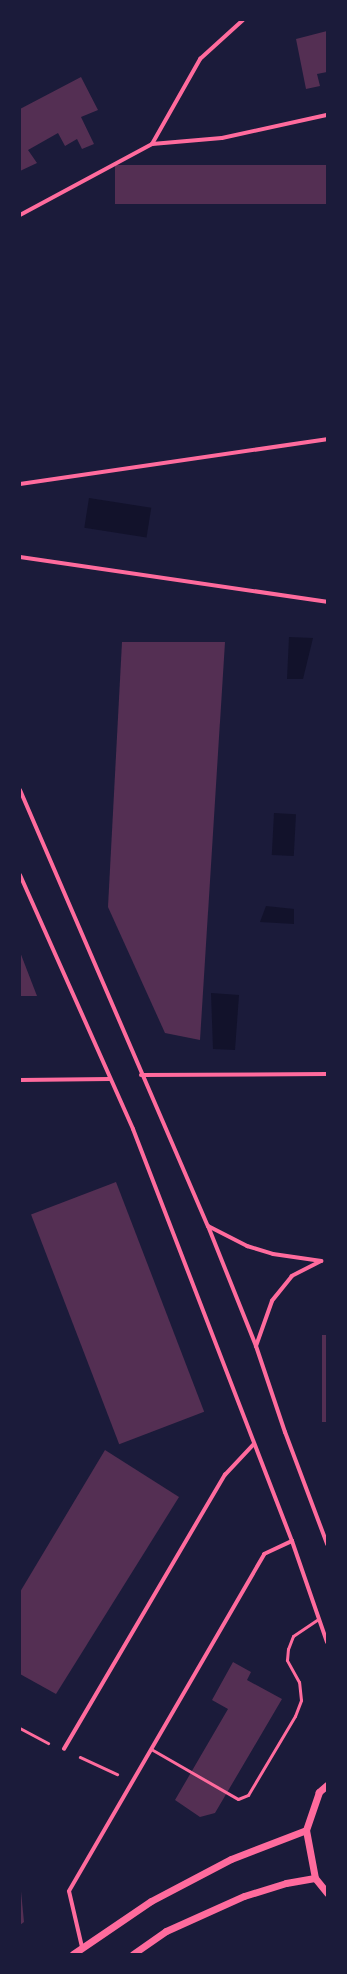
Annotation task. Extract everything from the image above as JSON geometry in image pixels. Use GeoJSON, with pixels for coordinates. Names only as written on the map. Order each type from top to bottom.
{"type":"FeatureCollection","features":[{"type":"Feature","properties":{"kind":"street"},"geometry":{"type":"LineString","coordinates":[[152,144],[200,59],[243,20]]}},
{"type":"Feature","properties":{"kind":"street"},"geometry":{"type":"LineString","coordinates":[[20,215],[152,144],[222,138],[327,115]]}},
{"type":"Feature","properties":{"kind":"street"},"geometry":{"type":"LineString","coordinates":[[20,484],[327,439]]}},
{"type":"Feature","properties":{"kind":"street"},"geometry":{"type":"LineString","coordinates":[[20,556],[327,602]]}},
{"type":"Feature","properties":{"kind":"street"},"geometry":{"type":"LineString","coordinates":[[20,790],[141,1075],[162,1118],[208,1226],[256,1346],[285,1432],[327,1544]]}},
{"type":"Feature","properties":{"kind":"street"},"geometry":{"type":"LineString","coordinates":[[20,875],[133,1129],[292,1541],[318,1620],[327,1642]]}},
{"type":"Feature","properties":{"kind":"street"},"geometry":{"type":"LineString","coordinates":[[141,1075],[327,1074]]}},
{"type":"Feature","properties":{"kind":"street"},"geometry":{"type":"LineString","coordinates":[[20,1080],[110,1079]]}},
{"type":"Feature","properties":{"kind":"street"},"geometry":{"type":"LineString","coordinates":[[208,1226],[247,1246],[273,1254],[327,1261]]}},
{"type":"Feature","properties":{"kind":"street"},"geometry":{"type":"LineString","coordinates":[[256,1346],[272,1301],[292,1276],[321,1261]]}},
{"type":"Feature","properties":{"kind":"street"},"geometry":{"type":"LineString","coordinates":[[64,1749],[225,1475],[254,1444]]}},
{"type":"Feature","properties":{"kind":"street"},"geometry":{"type":"LineString","coordinates":[[82,1947],[69,1891],[264,1554],[292,1541]]}},
{"type":"Feature","properties":{"kind":"street"},"geometry":{"type":"LineString","coordinates":[[327,1785],[319,1792],[306,1830],[315,1878],[327,1893]]}},
{"type":"Feature","properties":{"kind":"street"},"geometry":{"type":"LineString","coordinates":[[73,1954],[151,1901],[231,1859],[306,1830]]}},
{"type":"Feature","properties":{"kind":"street"},"geometry":{"type":"LineString","coordinates":[[133,1954],[166,1932],[244,1896],[286,1882],[315,1878]]}},
{"type":"Feature","properties":{"kind":"lane"},"geometry":{"type":"LineString","coordinates":[[151,1749],[238,1799],[248,1795],[294,1716],[301,1700],[299,1682],[287,1660],[288,1649],[293,1636],[318,1620]]}},
{"type":"Feature","properties":{"kind":"path"},"geometry":{"type":"LineString","coordinates":[[20,1728],[53,1746],[64,1749],[114,1772]]}},
{"type":"Feature","properties":{"kind":"shaded area"},"geometry":{"type":"Polygon","coordinates":[[[89,498],[151,508],[147,537],[84,528],[89,498]]]}},
{"type":"Feature","properties":{"kind":"shaded area"},"geometry":{"type":"Polygon","coordinates":[[[289,637],[313,638],[303,679],[287,679],[289,637]]]}},
{"type":"Feature","properties":{"kind":"shaded area"},"geometry":{"type":"Polygon","coordinates":[[[274,813],[296,814],[294,856],[272,855],[274,813]]]}},
{"type":"Feature","properties":{"kind":"shaded area"},"geometry":{"type":"Polygon","coordinates":[[[266,906],[294,909],[294,924],[260,922],[266,906]]]}},
{"type":"Feature","properties":{"kind":"shaded area"},"geometry":{"type":"Polygon","coordinates":[[[211,993],[239,995],[235,1050],[213,1049],[211,993]]]}},
{"type":"Feature","properties":{"kind":"building"},"geometry":{"type":"Polygon","coordinates":[[[327,31],[327,72],[317,74],[320,86],[306,89],[296,39],[327,31]]]}},
{"type":"Feature","properties":{"kind":"building"},"geometry":{"type":"Polygon","coordinates":[[[81,77],[98,110],[81,117],[94,144],[82,149],[77,139],[65,146],[58,133],[28,150],[37,163],[20,171],[20,109],[81,77]]]}},
{"type":"Feature","properties":{"kind":"building"},"geometry":{"type":"Polygon","coordinates":[[[115,165],[327,165],[327,204],[115,204],[115,165]]]}},
{"type":"Feature","properties":{"kind":"building"},"geometry":{"type":"Polygon","coordinates":[[[122,642],[225,642],[200,1040],[165,1033],[108,907],[122,642]]]}},
{"type":"Feature","properties":{"kind":"building"},"geometry":{"type":"Polygon","coordinates":[[[20,952],[37,996],[20,996],[20,952]]]}},
{"type":"Feature","properties":{"kind":"building"},"geometry":{"type":"Polygon","coordinates":[[[116,1182],[204,1412],[119,1444],[31,1215],[116,1182]]]}},
{"type":"Feature","properties":{"kind":"building"},"geometry":{"type":"Polygon","coordinates":[[[322,1335],[327,1335],[327,1422],[322,1422],[322,1335]]]}},
{"type":"Feature","properties":{"kind":"building"},"geometry":{"type":"Polygon","coordinates":[[[105,1450],[179,1497],[56,1694],[20,1674],[20,1592],[105,1450]]]}},
{"type":"Feature","properties":{"kind":"building"},"geometry":{"type":"Polygon","coordinates":[[[233,1662],[251,1672],[247,1680],[282,1699],[215,1813],[200,1817],[175,1800],[228,1709],[212,1700],[233,1662]]]}},
{"type":"Feature","properties":{"kind":"building"},"geometry":{"type":"Polygon","coordinates":[[[20,1881],[24,1922],[20,1925],[20,1881]]]}}]}
